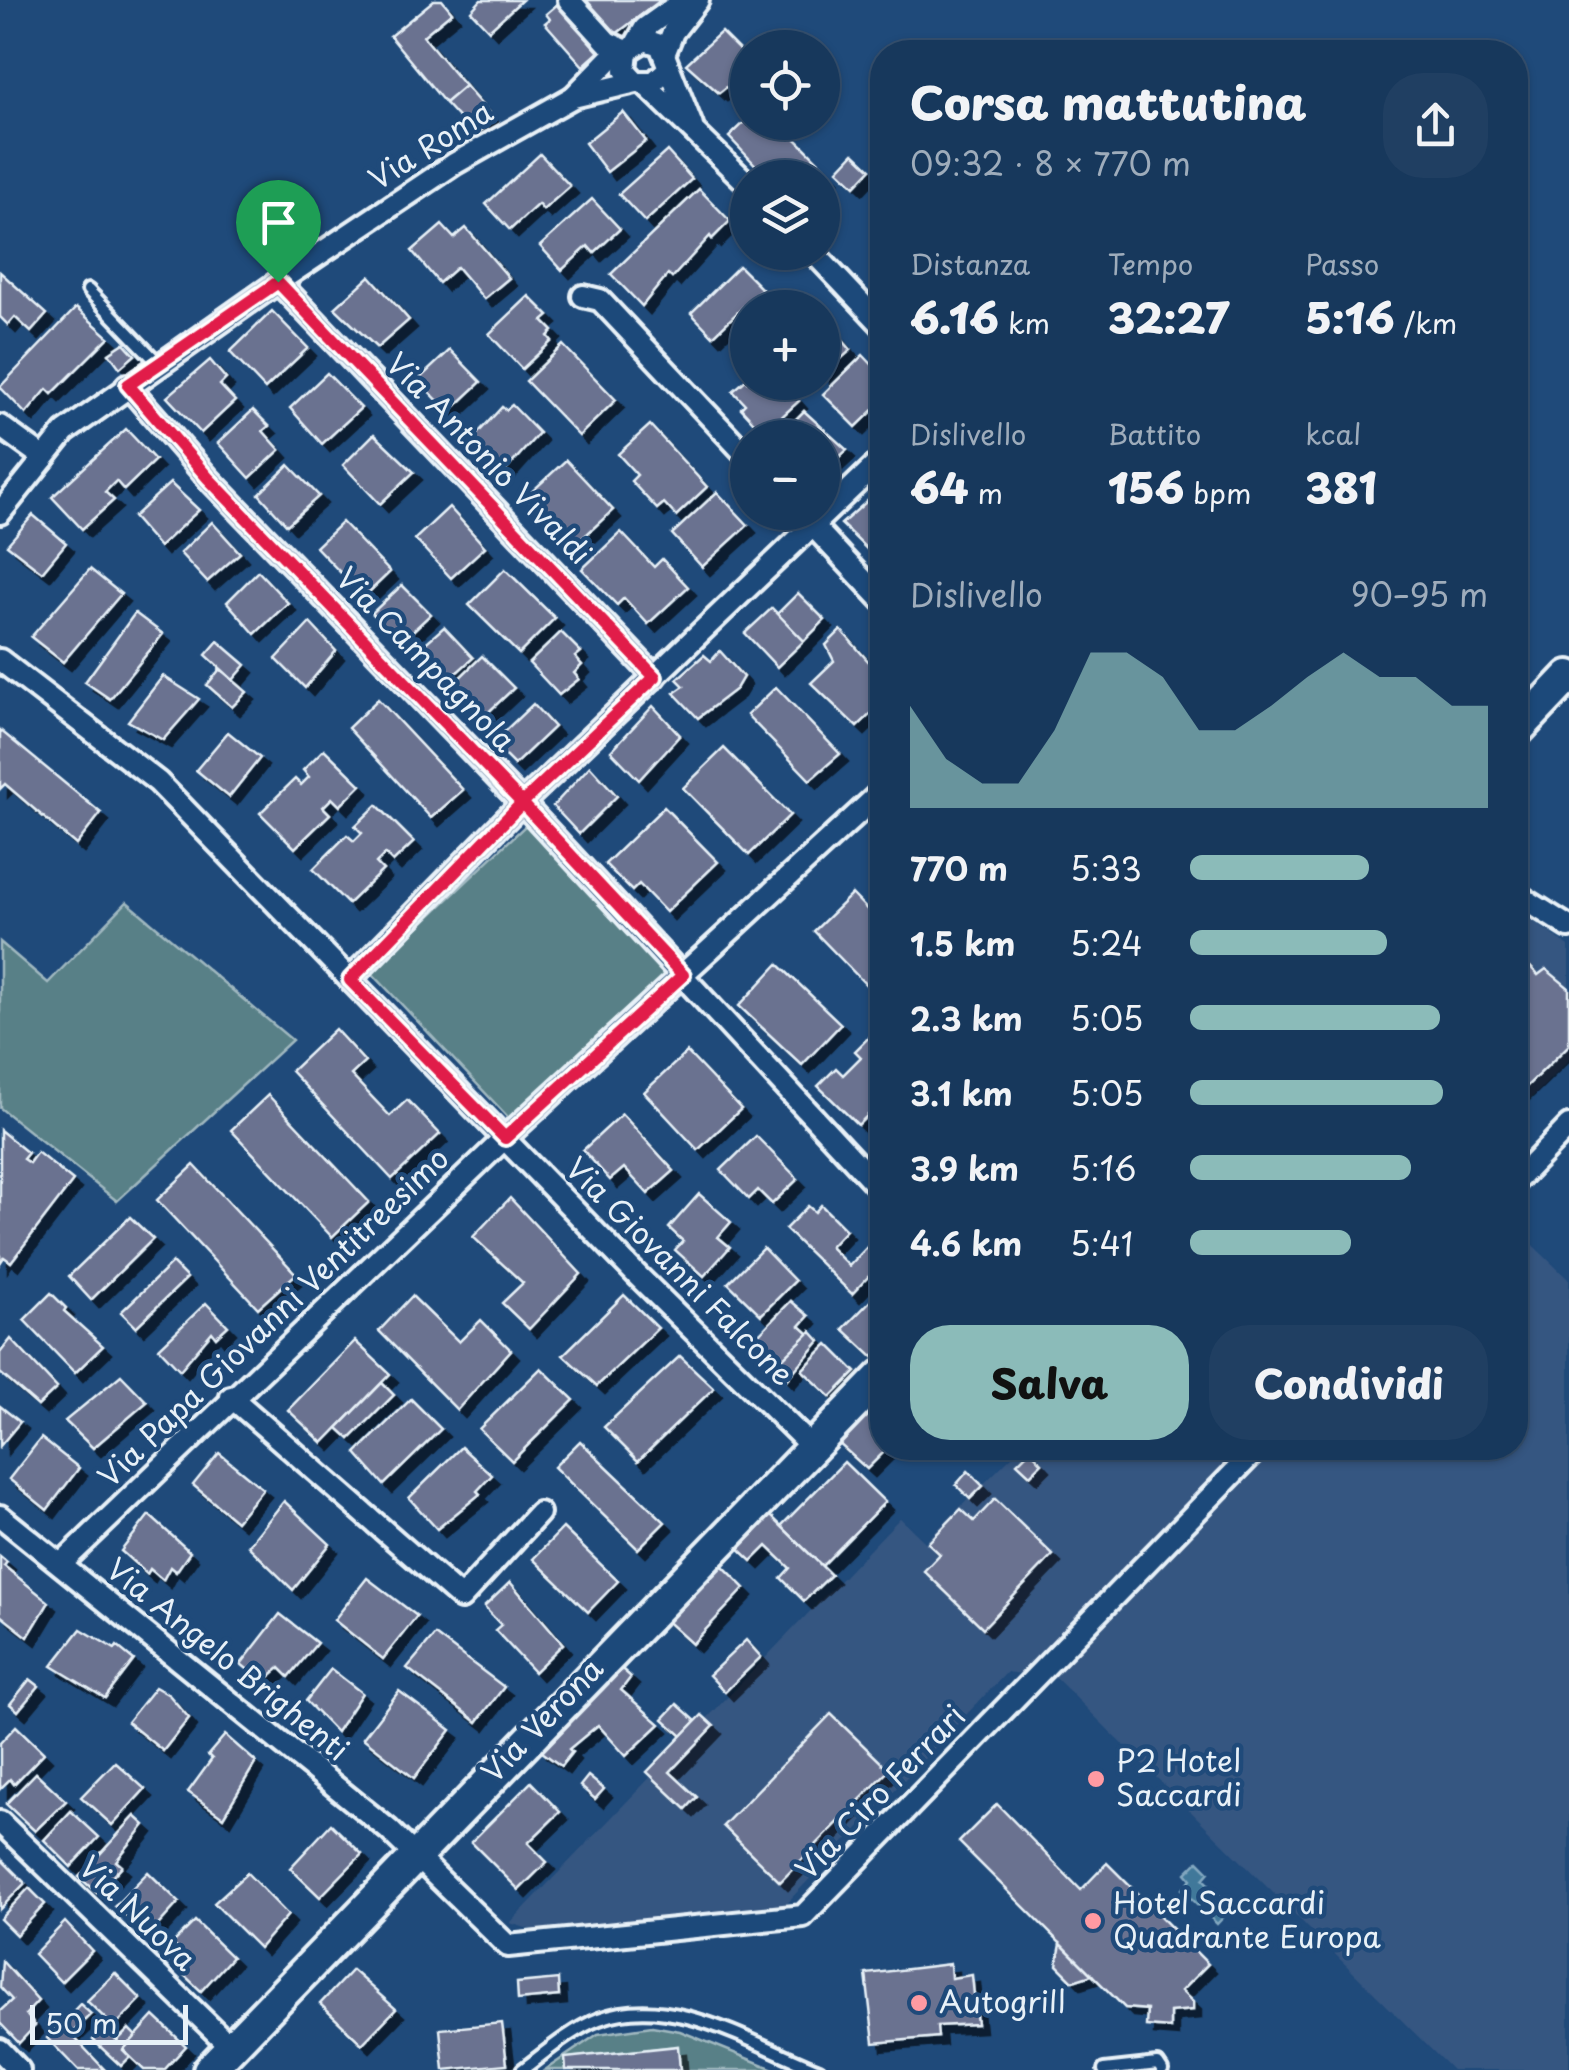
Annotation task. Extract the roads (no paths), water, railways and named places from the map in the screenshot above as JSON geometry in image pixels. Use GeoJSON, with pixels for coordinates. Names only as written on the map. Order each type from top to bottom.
{"type":"FeatureCollection","features":[{"type":"Feature","properties":{"kind":"street"},"geometry":{"type":"LineString","coordinates":[[569,0],[606,42],[630,49],[653,41],[666,61],[692,126]]}},
{"type":"Feature","properties":{"kind":"street","name":"Via Roma"},"geometry":{"type":"LineString","coordinates":[[0,514],[66,432],[128,385],[454,164],[573,96],[610,60],[630,49],[645,28],[684,0]]}},
{"type":"Feature","properties":{"kind":"street"},"geometry":{"type":"LineString","coordinates":[[641,83],[654,82],[698,0]]}},
{"type":"Feature","properties":{"kind":"street"},"geometry":{"type":"LineString","coordinates":[[630,49],[625,70],[692,126],[730,165]]}},
{"type":"Feature","properties":{"kind":"street","name":"Via Roma"},"geometry":{"type":"LineString","coordinates":[[573,96],[641,83]]}},
{"type":"Feature","properties":{"kind":"street"},"geometry":{"type":"LineString","coordinates":[[830,270],[870,312]]}},
{"type":"Feature","properties":{"kind":"street","name":"Via Antonio Vivaldi"},"geometry":{"type":"LineString","coordinates":[[278,282],[655,677]]}},
{"type":"Feature","properties":{"kind":"street"},"geometry":{"type":"LineString","coordinates":[[583,296],[600,300],[730,438]]}},
{"type":"Feature","properties":{"kind":"street","name":"Via Campagnola"},"geometry":{"type":"LineString","coordinates":[[128,385],[208,478],[522,803],[870,1179]]}},
{"type":"Feature","properties":{"kind":"street"},"geometry":{"type":"LineString","coordinates":[[0,426],[44,458]]}},
{"type":"Feature","properties":{"kind":"street"},"geometry":{"type":"LineString","coordinates":[[840,492],[870,468]]}},
{"type":"Feature","properties":{"kind":"street"},"geometry":{"type":"LineString","coordinates":[[350,980],[522,803],[655,677],[795,530]]}},
{"type":"Feature","properties":{"kind":"street"},"geometry":{"type":"LineString","coordinates":[[816,530],[870,587]]}},
{"type":"Feature","properties":{"kind":"street","name":"Via Giovanni Falcone"},"geometry":{"type":"LineString","coordinates":[[0,660],[158,782],[812,1447]]}},
{"type":"Feature","properties":{"kind":"street"},"geometry":{"type":"LineString","coordinates":[[1528,719],[1569,676]]}},
{"type":"Feature","properties":{"kind":"street","name":"Via Papa Giovanni Ventitreesimo"},"geometry":{"type":"LineString","coordinates":[[61,1564],[231,1396],[870,802]]}},
{"type":"Feature","properties":{"kind":"street"},"geometry":{"type":"LineString","coordinates":[[1528,901],[1569,927]]}},
{"type":"Feature","properties":{"kind":"street"},"geometry":{"type":"LineString","coordinates":[[1528,1169],[1569,1126]]}},
{"type":"Feature","properties":{"kind":"street","name":"Via Verona"},"geometry":{"type":"LineString","coordinates":[[209,2070],[415,1853],[870,1388]]}},
{"type":"Feature","properties":{"kind":"street"},"geometry":{"type":"LineString","coordinates":[[231,1396],[460,1598],[539,1512]]}},
{"type":"Feature","properties":{"kind":"street","name":"Via Ciro Ferrari"},"geometry":{"type":"LineString","coordinates":[[415,1853],[508,1946],[802,1916],[1246,1460]]}},
{"type":"Feature","properties":{"kind":"street","name":"Via Angelo Brighenti"},"geometry":{"type":"LineString","coordinates":[[0,1516],[415,1853]]}},
{"type":"Feature","properties":{"kind":"street","name":"Via Nuova"},"geometry":{"type":"LineString","coordinates":[[0,1822],[232,2048]]}},
{"type":"Feature","properties":{"kind":"street"},"geometry":{"type":"LineString","coordinates":[[0,2050],[19,2070]]}},
{"type":"Feature","properties":{"kind":"lane"},"geometry":{"type":"LineString","coordinates":[[88,290],[158,364]]}},
{"type":"Feature","properties":{"kind":"lane"},"geometry":{"type":"LineString","coordinates":[[522,2070],[598,2019],[659,2010],[819,2070]]}},
{"type":"Feature","properties":{"kind":"lane"},"geometry":{"type":"LineString","coordinates":[[1104,2070],[1160,2067]]}},
{"type":"Feature","properties":{"kind":"place","name":"P2 Hotel Saccardi"},"geometry":{"type":"Point","coordinates":[1096,1779]}},
{"type":"Feature","properties":{"kind":"place","name":"Hotel Saccardi Quadrante Europa"},"geometry":{"type":"Point","coordinates":[1093,1921]}},
{"type":"Feature","properties":{"kind":"place","name":"Autogrill"},"geometry":{"type":"Point","coordinates":[919,2003]}}]}
